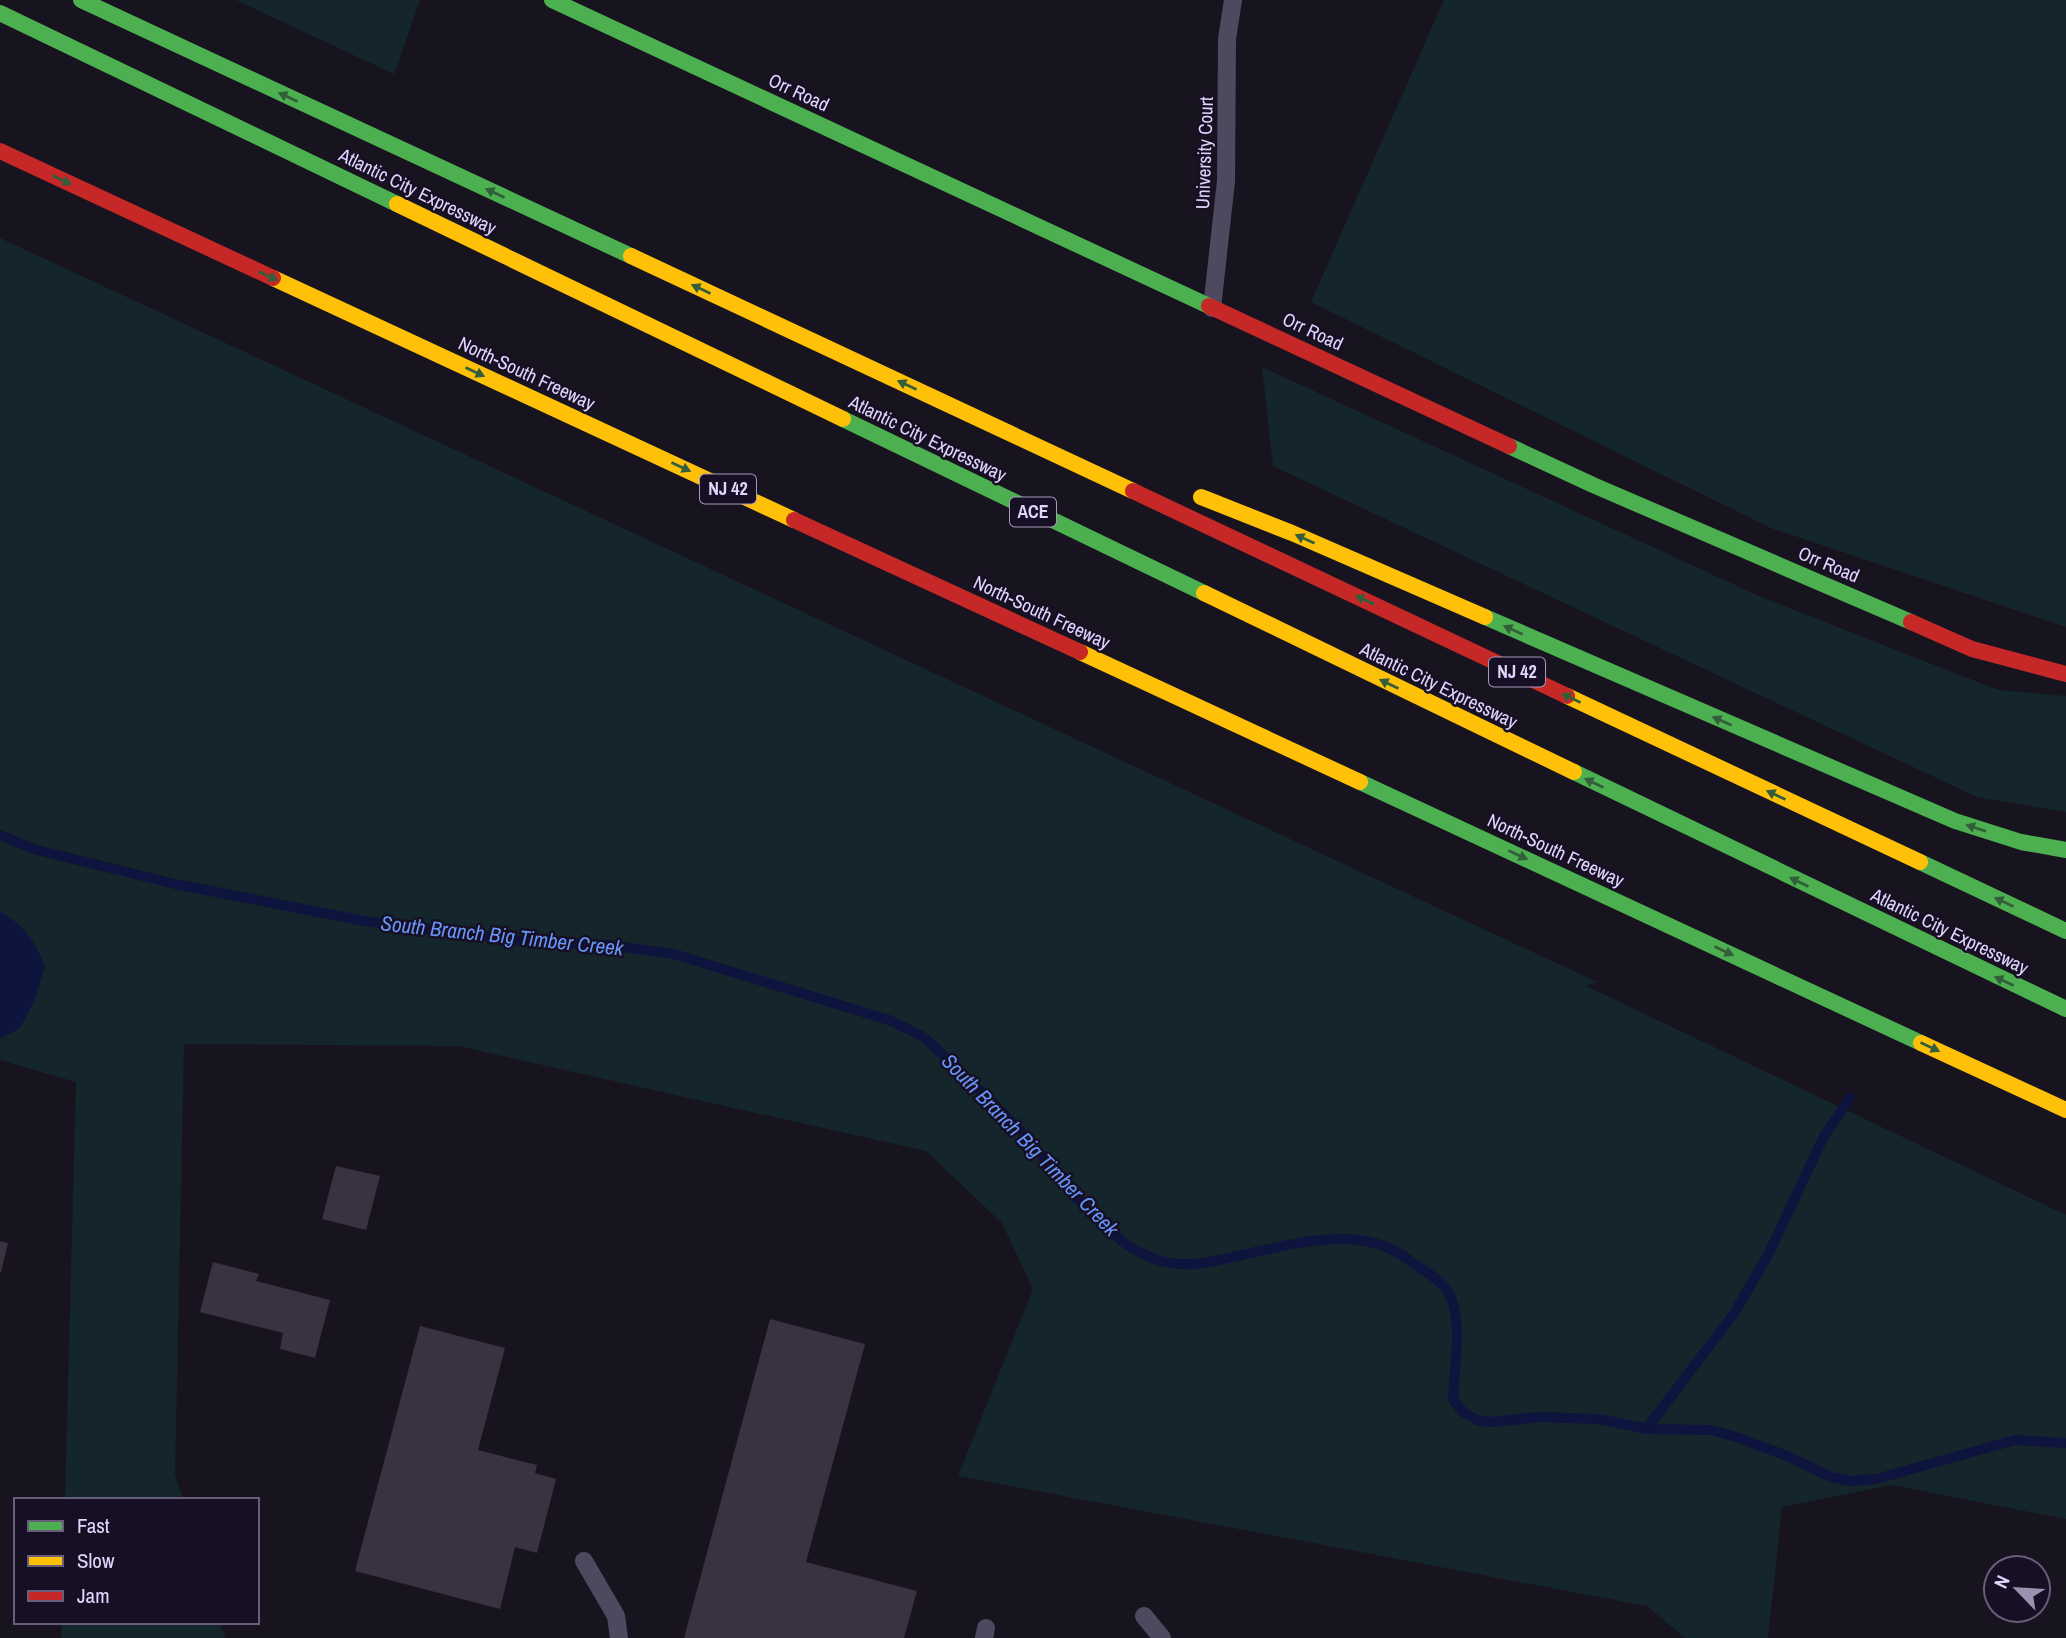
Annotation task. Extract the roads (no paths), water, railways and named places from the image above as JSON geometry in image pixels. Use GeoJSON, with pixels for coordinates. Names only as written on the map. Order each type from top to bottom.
{"type":"FeatureCollection","features":[{"type":"Feature","properties":{"kind":"main road","name":"NJ 42"},"geometry":{"type":"LineString","coordinates":[[81,0],[969,414],[2066,931]]}},
{"type":"Feature","properties":{"kind":"main road","name":"Orr Road"},"geometry":{"type":"LineString","coordinates":[[552,0],[1593,485],[1959,644],[2066,674]]}},
{"type":"Feature","properties":{"kind":"main road","name":"Atlantic City Expressway"},"geometry":{"type":"LineString","coordinates":[[0,13],[2066,1009]]}},
{"type":"Feature","properties":{"kind":"main road","name":"North-South Freeway"},"geometry":{"type":"LineString","coordinates":[[0,152],[2066,1110]]}},
{"type":"Feature","properties":{"kind":"main road"},"geometry":{"type":"LineString","coordinates":[[969,414],[1108,462]]}},
{"type":"Feature","properties":{"kind":"main road"},"geometry":{"type":"LineString","coordinates":[[1183,490],[1292,533],[1970,827],[2038,848],[2066,850]]}},
{"type":"Feature","properties":{"kind":"lane","name":"University Court"},"geometry":{"type":"LineString","coordinates":[[1212,308],[1226,181],[1227,39],[1233,0]]}},
{"type":"Feature","properties":{"kind":"lane"},"geometry":{"type":"LineString","coordinates":[[584,1561],[616,1616],[619,1638]]}},
{"type":"Feature","properties":{"kind":"lane"},"geometry":{"type":"LineString","coordinates":[[1144,1616],[1162,1638]]}},
{"type":"Feature","properties":{"kind":"waterway","name":"South Branch Big Timber Creek"},"geometry":{"type":"LineString","coordinates":[[0,835],[33,849],[175,884],[364,921],[531,942],[608,945],[674,954],[889,1020],[922,1036],[936,1048],[1013,1123],[1096,1218],[1129,1246],[1147,1256],[1160,1261],[1199,1264],[1311,1241],[1352,1240],[1391,1249],[1430,1274],[1447,1290],[1455,1313],[1457,1343],[1453,1399],[1463,1412],[1477,1420],[1491,1422],[1539,1417],[1598,1419],[1648,1429],[1711,1430],[1787,1456],[1831,1477],[1851,1481],[1876,1479],[2015,1440],[2066,1443]]}},
{"type":"Feature","properties":{"kind":"waterway"},"geometry":{"type":"LineString","coordinates":[[1647,1428],[1735,1312],[1769,1253],[1823,1138],[1850,1098]]}}]}
